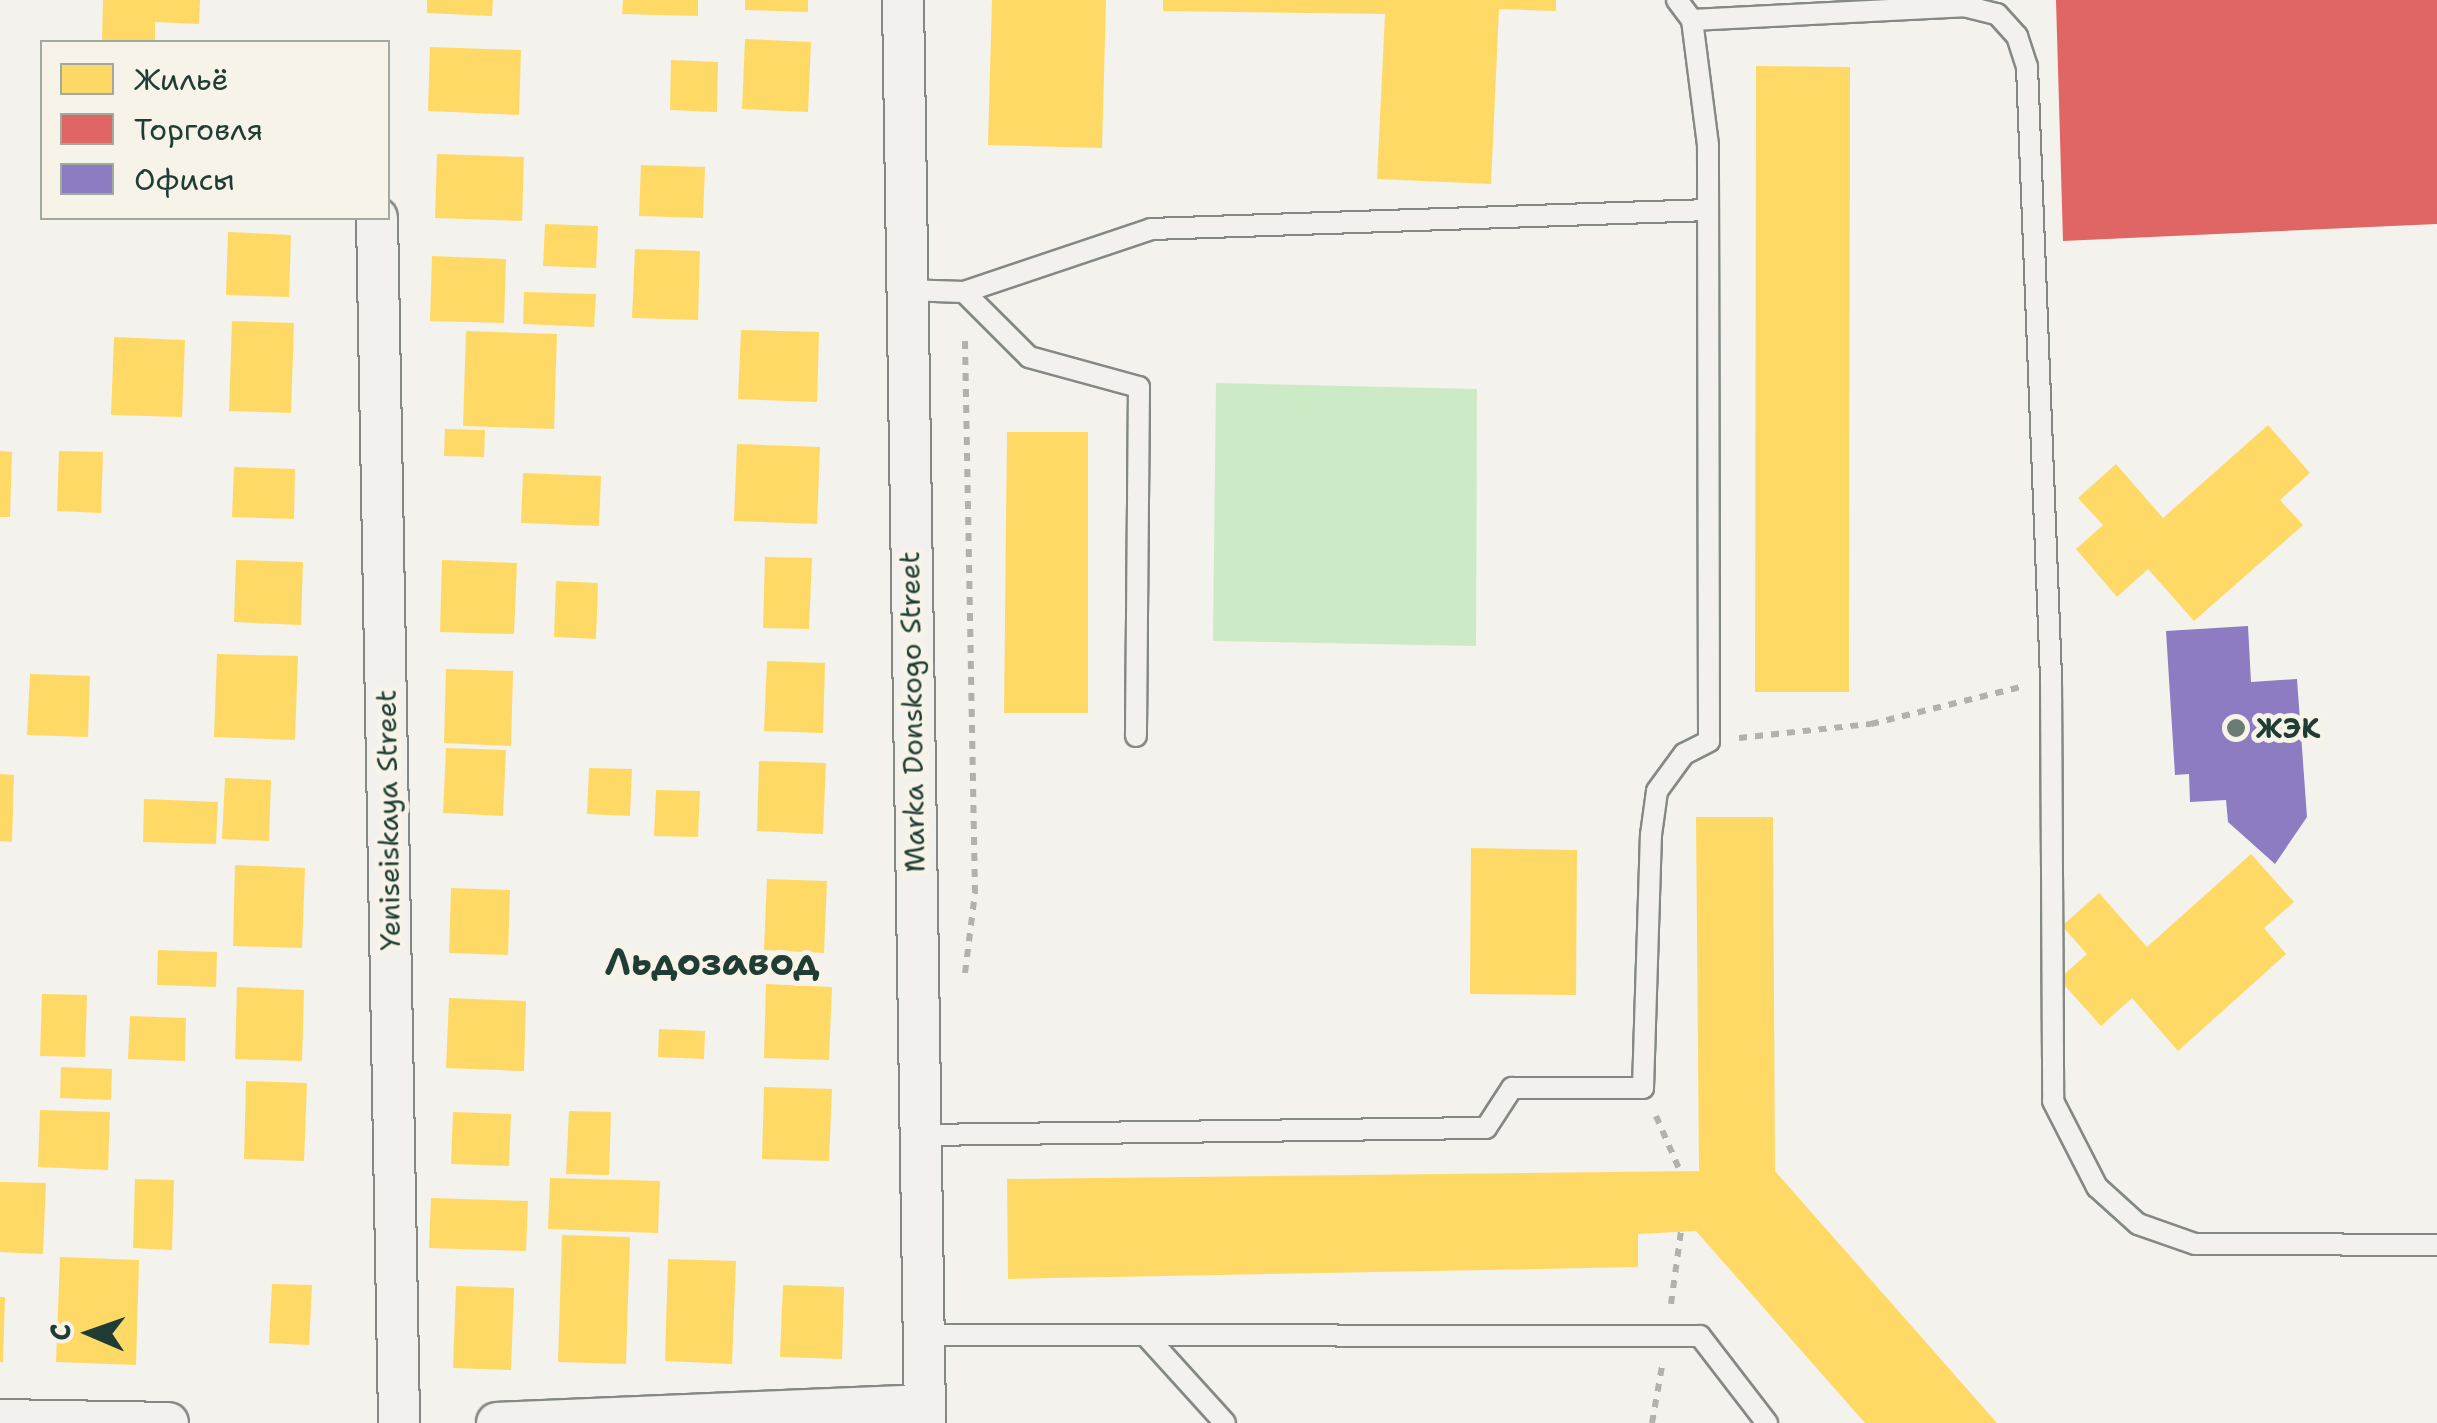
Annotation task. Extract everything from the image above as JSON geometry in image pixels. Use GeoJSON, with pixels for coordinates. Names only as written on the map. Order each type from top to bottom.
{"type":"FeatureCollection","features":[{"type":"Feature","properties":{"kind":"street","name":"Marka Donskogo Street"},"geometry":{"type":"LineString","coordinates":[[902,0],[925,1414]]}},
{"type":"Feature","properties":{"kind":"street","name":"Yeniseiskaya Street"},"geometry":{"type":"LineString","coordinates":[[378,220],[399,1423]]}},
{"type":"Feature","properties":{"kind":"street"},"geometry":{"type":"LineString","coordinates":[[498,1423],[925,1414]]}},
{"type":"Feature","properties":{"kind":"street"},"geometry":{"type":"LineString","coordinates":[[0,1420],[168,1423]]}},
{"type":"Feature","properties":{"kind":"lane"},"geometry":{"type":"LineString","coordinates":[[920,1135],[1486,1128],[1512,1088],[1644,1088],[1651,835],[1657,791],[1684,754],[1709,740],[1708,144],[1692,20],[1676,0]]}},
{"type":"Feature","properties":{"kind":"lane"},"geometry":{"type":"LineString","coordinates":[[1692,20],[1964,6],[1996,14],[2017,36],[2027,66],[2051,679],[2053,1102],[2097,1187],[2138,1224],[2195,1244],[2437,1245]]}},
{"type":"Feature","properties":{"kind":"lane"},"geometry":{"type":"LineString","coordinates":[[904,290],[964,292],[1151,229],[1708,210]]}},
{"type":"Feature","properties":{"kind":"lane"},"geometry":{"type":"LineString","coordinates":[[964,292],[1029,357],[1139,386],[1136,736]]}},
{"type":"Feature","properties":{"kind":"lane"},"geometry":{"type":"LineString","coordinates":[[925,1335],[1700,1336],[1767,1423]]}},
{"type":"Feature","properties":{"kind":"lane"},"geometry":{"type":"LineString","coordinates":[[1146,1337],[1224,1423]]}},
{"type":"Feature","properties":{"kind":"path"},"geometry":{"type":"LineString","coordinates":[[1709,740],[1871,724],[2051,679]]}},
{"type":"Feature","properties":{"kind":"path"},"geometry":{"type":"LineString","coordinates":[[1644,1088],[1680,1171]]}},
{"type":"Feature","properties":{"kind":"green space"},"geometry":{"type":"Polygon","coordinates":[[[1216,383],[1477,389],[1476,646],[1213,641],[1216,383]]]}},
{"type":"Feature","properties":{"kind":"building: Жильё"},"geometry":{"type":"Polygon","coordinates":[[[103,0],[200,0],[199,24],[155,22],[155,40],[102,40],[103,0]]]}},
{"type":"Feature","properties":{"kind":"building: Жильё"},"geometry":{"type":"Polygon","coordinates":[[[427,0],[493,0],[492,16],[427,13],[427,0]]]}},
{"type":"Feature","properties":{"kind":"building: Жильё"},"geometry":{"type":"Polygon","coordinates":[[[623,0],[698,0],[698,16],[622,14],[623,0]]]}},
{"type":"Feature","properties":{"kind":"building: Жильё"},"geometry":{"type":"Polygon","coordinates":[[[745,0],[808,0],[808,12],[745,10],[745,0]]]}},
{"type":"Feature","properties":{"kind":"building: Жильё"},"geometry":{"type":"Polygon","coordinates":[[[992,0],[1106,0],[1102,148],[988,145],[992,0]]]}},
{"type":"Feature","properties":{"kind":"building: Жильё"},"geometry":{"type":"Polygon","coordinates":[[[1163,0],[1556,0],[1556,11],[1499,9],[1491,184],[1377,179],[1385,14],[1163,11],[1163,0]]]}},
{"type":"Feature","properties":{"kind":"building: Жильё"},"geometry":{"type":"Polygon","coordinates":[[[745,39],[811,42],[808,112],[742,109],[745,39]]]}},
{"type":"Feature","properties":{"kind":"building: Жильё"},"geometry":{"type":"Polygon","coordinates":[[[430,47],[521,50],[519,115],[428,111],[430,47]]]}},
{"type":"Feature","properties":{"kind":"building: Жильё"},"geometry":{"type":"Polygon","coordinates":[[[671,60],[718,62],[717,112],[670,110],[671,60]]]}},
{"type":"Feature","properties":{"kind":"building: Жильё"},"geometry":{"type":"Polygon","coordinates":[[[1756,66],[1850,67],[1849,692],[1755,692],[1756,66]]]}},
{"type":"Feature","properties":{"kind":"building: Жильё"},"geometry":{"type":"Polygon","coordinates":[[[437,154],[524,157],[522,221],[435,218],[437,154]]]}},
{"type":"Feature","properties":{"kind":"building: Жильё"},"geometry":{"type":"Polygon","coordinates":[[[641,165],[705,167],[703,218],[639,216],[641,165]]]}},
{"type":"Feature","properties":{"kind":"building: Жильё"},"geometry":{"type":"Polygon","coordinates":[[[545,224],[598,226],[596,268],[543,266],[545,224]]]}},
{"type":"Feature","properties":{"kind":"building: Жильё"},"geometry":{"type":"Polygon","coordinates":[[[228,232],[291,235],[289,297],[226,295],[228,232]]]}},
{"type":"Feature","properties":{"kind":"building: Жильё"},"geometry":{"type":"Polygon","coordinates":[[[635,249],[700,251],[698,320],[632,318],[635,249]]]}},
{"type":"Feature","properties":{"kind":"building: Жильё"},"geometry":{"type":"Polygon","coordinates":[[[432,256],[506,259],[504,323],[430,321],[432,256]]]}},
{"type":"Feature","properties":{"kind":"building: Жильё"},"geometry":{"type":"Polygon","coordinates":[[[524,292],[596,294],[594,327],[523,324],[524,292]]]}},
{"type":"Feature","properties":{"kind":"building: Жильё"},"geometry":{"type":"Polygon","coordinates":[[[232,321],[294,323],[291,413],[229,411],[232,321]]]}},
{"type":"Feature","properties":{"kind":"building: Жильё"},"geometry":{"type":"Polygon","coordinates":[[[741,330],[819,332],[817,402],[738,399],[741,330]]]}},
{"type":"Feature","properties":{"kind":"building: Жильё"},"geometry":{"type":"Polygon","coordinates":[[[466,331],[557,334],[554,429],[463,426],[466,331]]]}},
{"type":"Feature","properties":{"kind":"building: Жильё"},"geometry":{"type":"Polygon","coordinates":[[[114,337],[185,340],[182,417],[111,415],[114,337]]]}},
{"type":"Feature","properties":{"kind":"building: Жильё"},"geometry":{"type":"Polygon","coordinates":[[[2268,425],[2310,473],[2280,500],[2303,525],[2194,621],[2148,569],[2117,597],[2076,549],[2103,525],[2078,498],[2116,464],[2163,518],[2268,425]]]}},
{"type":"Feature","properties":{"kind":"building: Жильё"},"geometry":{"type":"Polygon","coordinates":[[[445,429],[485,430],[484,457],[444,456],[445,429]]]}},
{"type":"Feature","properties":{"kind":"building: Жильё"},"geometry":{"type":"Polygon","coordinates":[[[1007,432],[1088,432],[1088,713],[1004,713],[1007,432]]]}},
{"type":"Feature","properties":{"kind":"building: Жильё"},"geometry":{"type":"Polygon","coordinates":[[[737,444],[820,447],[817,524],[734,521],[737,444]]]}},
{"type":"Feature","properties":{"kind":"building: Жильё"},"geometry":{"type":"Polygon","coordinates":[[[0,451],[12,452],[10,517],[0,517],[0,451]]]}},
{"type":"Feature","properties":{"kind":"building: Жильё"},"geometry":{"type":"Polygon","coordinates":[[[59,451],[103,452],[101,513],[57,511],[59,451]]]}},
{"type":"Feature","properties":{"kind":"building: Жильё"},"geometry":{"type":"Polygon","coordinates":[[[234,467],[295,469],[294,519],[232,517],[234,467]]]}},
{"type":"Feature","properties":{"kind":"building: Жильё"},"geometry":{"type":"Polygon","coordinates":[[[523,473],[601,476],[599,526],[521,523],[523,473]]]}},
{"type":"Feature","properties":{"kind":"building: Жильё"},"geometry":{"type":"Polygon","coordinates":[[[765,557],[812,558],[809,629],[763,628],[765,557]]]}},
{"type":"Feature","properties":{"kind":"building: Жильё"},"geometry":{"type":"Polygon","coordinates":[[[236,560],[303,562],[301,625],[234,622],[236,560]]]}},
{"type":"Feature","properties":{"kind":"building: Жильё"},"geometry":{"type":"Polygon","coordinates":[[[442,560],[517,563],[514,634],[440,632],[442,560]]]}},
{"type":"Feature","properties":{"kind":"building: Жильё"},"geometry":{"type":"Polygon","coordinates":[[[556,581],[598,583],[596,639],[554,637],[556,581]]]}},
{"type":"Feature","properties":{"kind":"building: Жильё"},"geometry":{"type":"Polygon","coordinates":[[[217,654],[298,656],[295,740],[214,737],[217,654]]]}},
{"type":"Feature","properties":{"kind":"building: Жильё"},"geometry":{"type":"Polygon","coordinates":[[[767,661],[825,663],[823,733],[764,731],[767,661]]]}},
{"type":"Feature","properties":{"kind":"building: Жильё"},"geometry":{"type":"Polygon","coordinates":[[[446,669],[513,671],[511,746],[444,743],[446,669]]]}},
{"type":"Feature","properties":{"kind":"building: Жильё"},"geometry":{"type":"Polygon","coordinates":[[[30,674],[90,676],[88,737],[27,735],[30,674]]]}},
{"type":"Feature","properties":{"kind":"building: Жильё"},"geometry":{"type":"Polygon","coordinates":[[[446,748],[506,750],[503,816],[443,813],[446,748]]]}},
{"type":"Feature","properties":{"kind":"building: Жильё"},"geometry":{"type":"Polygon","coordinates":[[[759,761],[826,763],[823,834],[757,831],[759,761]]]}},
{"type":"Feature","properties":{"kind":"building: Жильё"},"geometry":{"type":"Polygon","coordinates":[[[589,768],[632,769],[630,816],[587,814],[589,768]]]}},
{"type":"Feature","properties":{"kind":"building: Жильё"},"geometry":{"type":"Polygon","coordinates":[[[0,774],[14,775],[12,842],[0,841],[0,774]]]}},
{"type":"Feature","properties":{"kind":"building: Жильё"},"geometry":{"type":"Polygon","coordinates":[[[225,778],[271,780],[269,841],[222,839],[225,778]]]}},
{"type":"Feature","properties":{"kind":"building: Жильё"},"geometry":{"type":"Polygon","coordinates":[[[656,790],[700,791],[698,837],[654,836],[656,790]]]}},
{"type":"Feature","properties":{"kind":"building: Жильё"},"geometry":{"type":"Polygon","coordinates":[[[144,799],[218,802],[216,844],[143,842],[144,799]]]}},
{"type":"Feature","properties":{"kind":"building: Жильё"},"geometry":{"type":"Polygon","coordinates":[[[1696,817],[1773,817],[1775,1171],[1997,1423],[1865,1423],[1696,1231],[1638,1234],[1638,1267],[1008,1279],[1007,1179],[1699,1171],[1696,817]]]}},
{"type":"Feature","properties":{"kind":"building: Жильё"},"geometry":{"type":"Polygon","coordinates":[[[1471,848],[1577,850],[1576,995],[1470,994],[1471,848]]]}},
{"type":"Feature","properties":{"kind":"building: Жильё"},"geometry":{"type":"Polygon","coordinates":[[[2251,854],[2294,902],[2264,928],[2286,954],[2178,1051],[2132,998],[2101,1026],[2059,979],[2087,954],[2062,926],[2099,893],[2147,947],[2251,854]]]}},
{"type":"Feature","properties":{"kind":"building: Жильё"},"geometry":{"type":"Polygon","coordinates":[[[235,865],[305,868],[302,948],[233,946],[235,865]]]}},
{"type":"Feature","properties":{"kind":"building: Жильё"},"geometry":{"type":"Polygon","coordinates":[[[767,879],[827,881],[824,953],[764,950],[767,879]]]}},
{"type":"Feature","properties":{"kind":"building: Жильё"},"geometry":{"type":"Polygon","coordinates":[[[451,888],[510,890],[508,955],[449,953],[451,888]]]}},
{"type":"Feature","properties":{"kind":"building: Жильё"},"geometry":{"type":"Polygon","coordinates":[[[158,950],[217,952],[216,987],[157,985],[158,950]]]}},
{"type":"Feature","properties":{"kind":"building: Жильё"},"geometry":{"type":"Polygon","coordinates":[[[766,984],[832,987],[829,1060],[764,1058],[766,984]]]}},
{"type":"Feature","properties":{"kind":"building: Жильё"},"geometry":{"type":"Polygon","coordinates":[[[237,987],[304,990],[302,1061],[235,1059],[237,987]]]}},
{"type":"Feature","properties":{"kind":"building: Жильё"},"geometry":{"type":"Polygon","coordinates":[[[42,994],[87,995],[85,1057],[40,1056],[42,994]]]}},
{"type":"Feature","properties":{"kind":"building: Жильё"},"geometry":{"type":"Polygon","coordinates":[[[449,998],[526,1001],[524,1071],[446,1068],[449,998]]]}},
{"type":"Feature","properties":{"kind":"building: Жильё"},"geometry":{"type":"Polygon","coordinates":[[[130,1016],[186,1018],[185,1061],[128,1059],[130,1016]]]}},
{"type":"Feature","properties":{"kind":"building: Жильё"},"geometry":{"type":"Polygon","coordinates":[[[659,1029],[705,1031],[704,1059],[658,1057],[659,1029]]]}},
{"type":"Feature","properties":{"kind":"building: Жильё"},"geometry":{"type":"Polygon","coordinates":[[[61,1067],[112,1069],[111,1100],[60,1098],[61,1067]]]}},
{"type":"Feature","properties":{"kind":"building: Жильё"},"geometry":{"type":"Polygon","coordinates":[[[246,1081],[307,1083],[304,1161],[244,1159],[246,1081]]]}},
{"type":"Feature","properties":{"kind":"building: Жильё"},"geometry":{"type":"Polygon","coordinates":[[[764,1087],[832,1089],[829,1161],[762,1159],[764,1087]]]}},
{"type":"Feature","properties":{"kind":"building: Жильё"},"geometry":{"type":"Polygon","coordinates":[[[40,1110],[110,1112],[108,1170],[38,1167],[40,1110]]]}},
{"type":"Feature","properties":{"kind":"building: Жильё"},"geometry":{"type":"Polygon","coordinates":[[[569,1111],[611,1112],[609,1175],[566,1174],[569,1111]]]}},
{"type":"Feature","properties":{"kind":"building: Жильё"},"geometry":{"type":"Polygon","coordinates":[[[453,1112],[511,1114],[509,1166],[451,1164],[453,1112]]]}},
{"type":"Feature","properties":{"kind":"building: Жильё"},"geometry":{"type":"Polygon","coordinates":[[[550,1178],[660,1181],[658,1233],[548,1229],[550,1178]]]}},
{"type":"Feature","properties":{"kind":"building: Жильё"},"geometry":{"type":"Polygon","coordinates":[[[135,1179],[174,1180],[172,1250],[133,1248],[135,1179]]]}},
{"type":"Feature","properties":{"kind":"building: Жильё"},"geometry":{"type":"Polygon","coordinates":[[[0,1182],[46,1183],[43,1254],[0,1252],[0,1182]]]}},
{"type":"Feature","properties":{"kind":"building: Жильё"},"geometry":{"type":"Polygon","coordinates":[[[431,1198],[528,1201],[526,1251],[429,1248],[431,1198]]]}},
{"type":"Feature","properties":{"kind":"building: Жильё"},"geometry":{"type":"Polygon","coordinates":[[[562,1235],[630,1237],[626,1364],[558,1362],[562,1235]]]}},
{"type":"Feature","properties":{"kind":"building: Жильё"},"geometry":{"type":"Polygon","coordinates":[[[60,1257],[139,1260],[136,1365],[56,1362],[60,1257]]]}},
{"type":"Feature","properties":{"kind":"building: Жильё"},"geometry":{"type":"Polygon","coordinates":[[[668,1259],[736,1261],[732,1364],[665,1361],[668,1259]]]}},
{"type":"Feature","properties":{"kind":"building: Жильё"},"geometry":{"type":"Polygon","coordinates":[[[272,1284],[312,1285],[309,1345],[269,1343],[272,1284]]]}},
{"type":"Feature","properties":{"kind":"building: Жильё"},"geometry":{"type":"Polygon","coordinates":[[[783,1285],[844,1287],[842,1359],[780,1357],[783,1285]]]}},
{"type":"Feature","properties":{"kind":"building: Жильё"},"geometry":{"type":"Polygon","coordinates":[[[456,1286],[514,1288],[511,1370],[453,1368],[456,1286]]]}},
{"type":"Feature","properties":{"kind":"building: Жильё"},"geometry":{"type":"Polygon","coordinates":[[[0,1297],[5,1297],[3,1362],[0,1362],[0,1297]]]}},
{"type":"Feature","properties":{"kind":"building: Торговля"},"geometry":{"type":"Polygon","coordinates":[[[2056,0],[2437,0],[2437,224],[2063,241],[2056,0]]]}},
{"type":"Feature","properties":{"kind":"building: Офисы","name":"ЖЭК"},"geometry":{"type":"Polygon","coordinates":[[[2248,626],[2251,682],[2297,679],[2307,817],[2275,864],[2228,822],[2226,800],[2190,802],[2189,774],[2175,775],[2166,631],[2248,626]]]}},
{"type":"Feature","properties":{"kind":"place","name":"ЖЭК"},"geometry":{"type":"Point","coordinates":[2236,728]}},
{"type":"Feature","properties":{"kind":"district","name":"Льдозавод"},"geometry":{"type":"Point","coordinates":[712,962]}}]}
